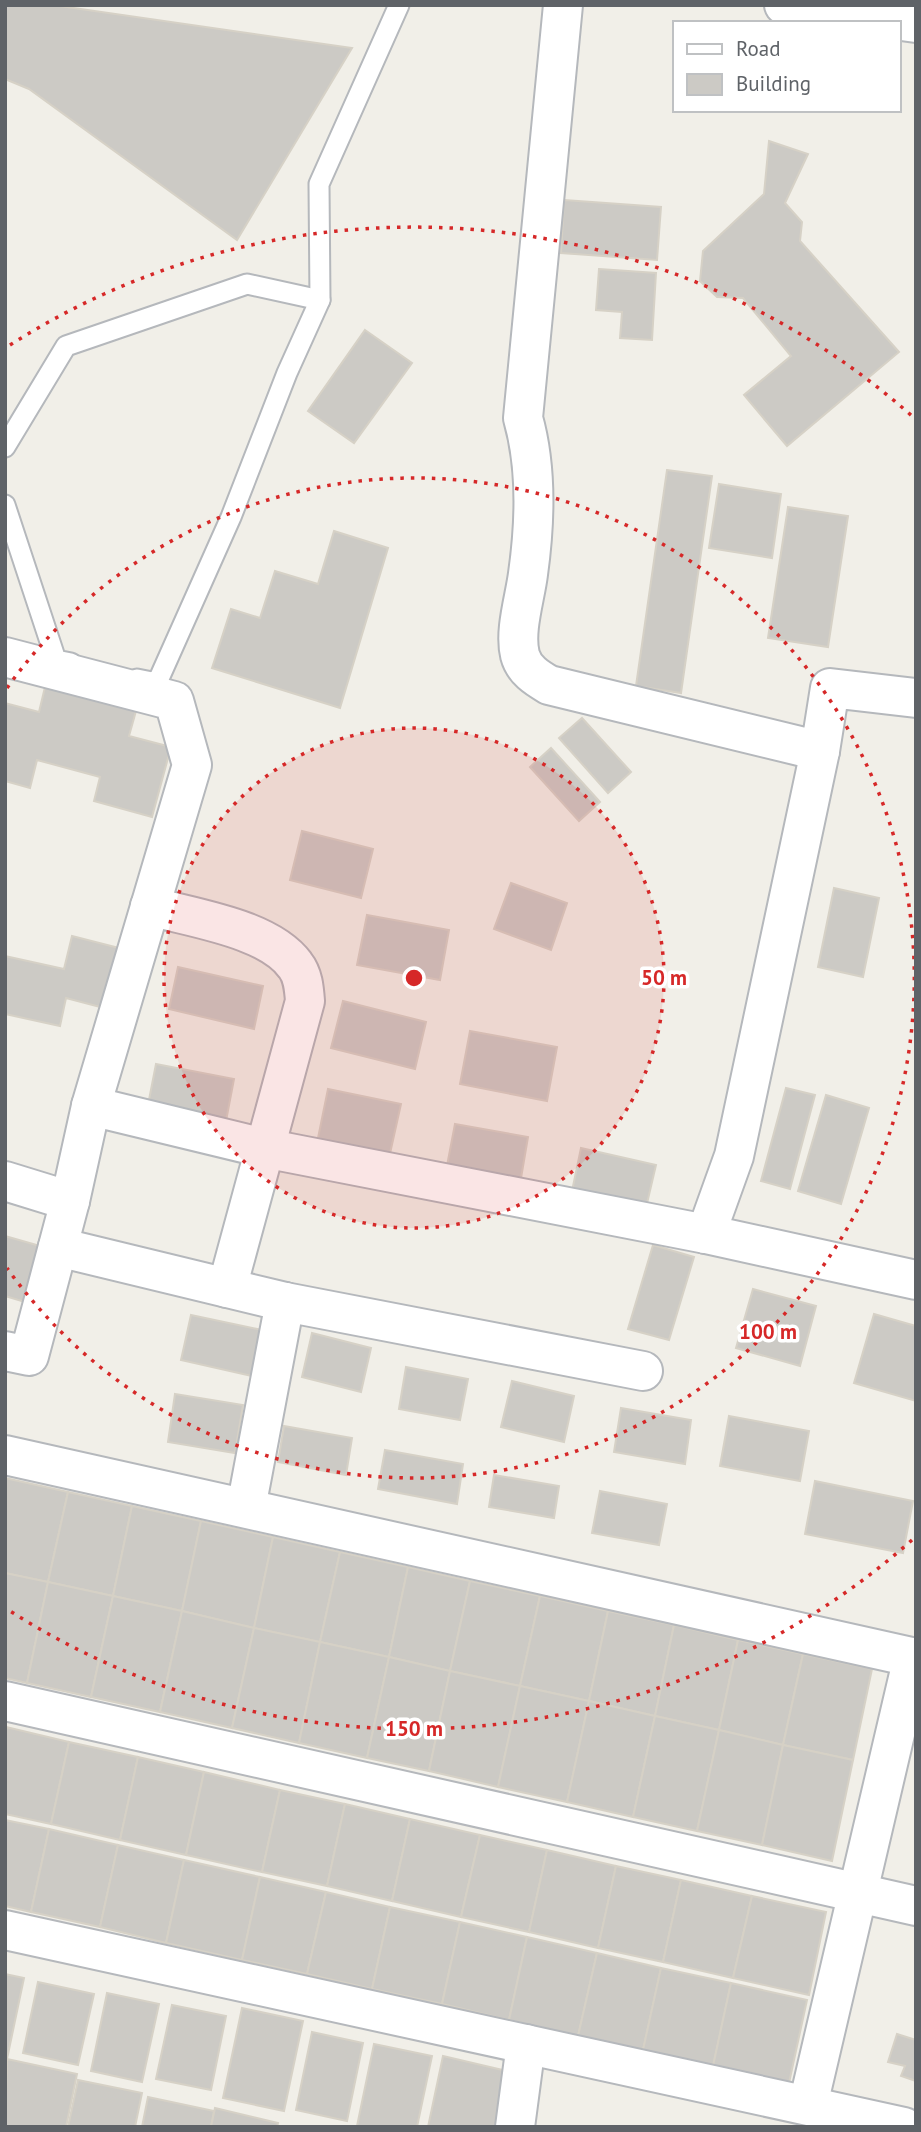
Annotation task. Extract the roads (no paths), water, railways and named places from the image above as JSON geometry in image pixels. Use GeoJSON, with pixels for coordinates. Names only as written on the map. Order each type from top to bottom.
{"type":"FeatureCollection","features":[{"type":"Feature","properties":{"kind":"street"},"geometry":{"type":"LineString","coordinates":[[563,5],[523,418],[533,466],[531,551],[519,654],[528,670],[550,685],[820,751]]}},
{"type":"Feature","properties":{"kind":"street"},"geometry":{"type":"LineString","coordinates":[[784,5],[916,23]]}},
{"type":"Feature","properties":{"kind":"street"},"geometry":{"type":"LineString","coordinates":[[5,657],[174,701],[192,765],[91,1107],[70,1201],[29,1356],[5,1351]]}},
{"type":"Feature","properties":{"kind":"street"},"geometry":{"type":"LineString","coordinates":[[706,1234],[734,1156],[820,751],[830,688],[916,698]]}},
{"type":"Feature","properties":{"kind":"street"},"geometry":{"type":"LineString","coordinates":[[150,906],[258,937],[277,947],[297,967],[303,983],[305,1001],[227,1288]]}},
{"type":"Feature","properties":{"kind":"street"},"geometry":{"type":"LineString","coordinates":[[91,1107],[264,1149],[706,1234],[916,1280]]}},
{"type":"Feature","properties":{"kind":"street"},"geometry":{"type":"LineString","coordinates":[[5,1181],[70,1201]]}},
{"type":"Feature","properties":{"kind":"street"},"geometry":{"type":"LineString","coordinates":[[58,1247],[285,1302],[643,1371]]}},
{"type":"Feature","properties":{"kind":"street"},"geometry":{"type":"LineString","coordinates":[[246,1508],[285,1302]]}},
{"type":"Feature","properties":{"kind":"street"},"geometry":{"type":"LineString","coordinates":[[5,1455],[914,1657],[808,2105]]}},
{"type":"Feature","properties":{"kind":"street"},"geometry":{"type":"LineString","coordinates":[[5,1701],[916,1906]]}},
{"type":"Feature","properties":{"kind":"street"},"geometry":{"type":"LineString","coordinates":[[5,1930],[904,2127]]}},
{"type":"Feature","properties":{"kind":"street"},"geometry":{"type":"LineString","coordinates":[[515,2127],[526,2044]]}},
{"type":"Feature","properties":{"kind":"lane"},"geometry":{"type":"LineString","coordinates":[[5,505],[56,660],[157,683],[231,517],[287,373],[320,300],[319,184],[399,5]]}},
{"type":"Feature","properties":{"kind":"lane"},"geometry":{"type":"LineString","coordinates":[[5,447],[66,346],[247,284],[320,300]]}}]}
